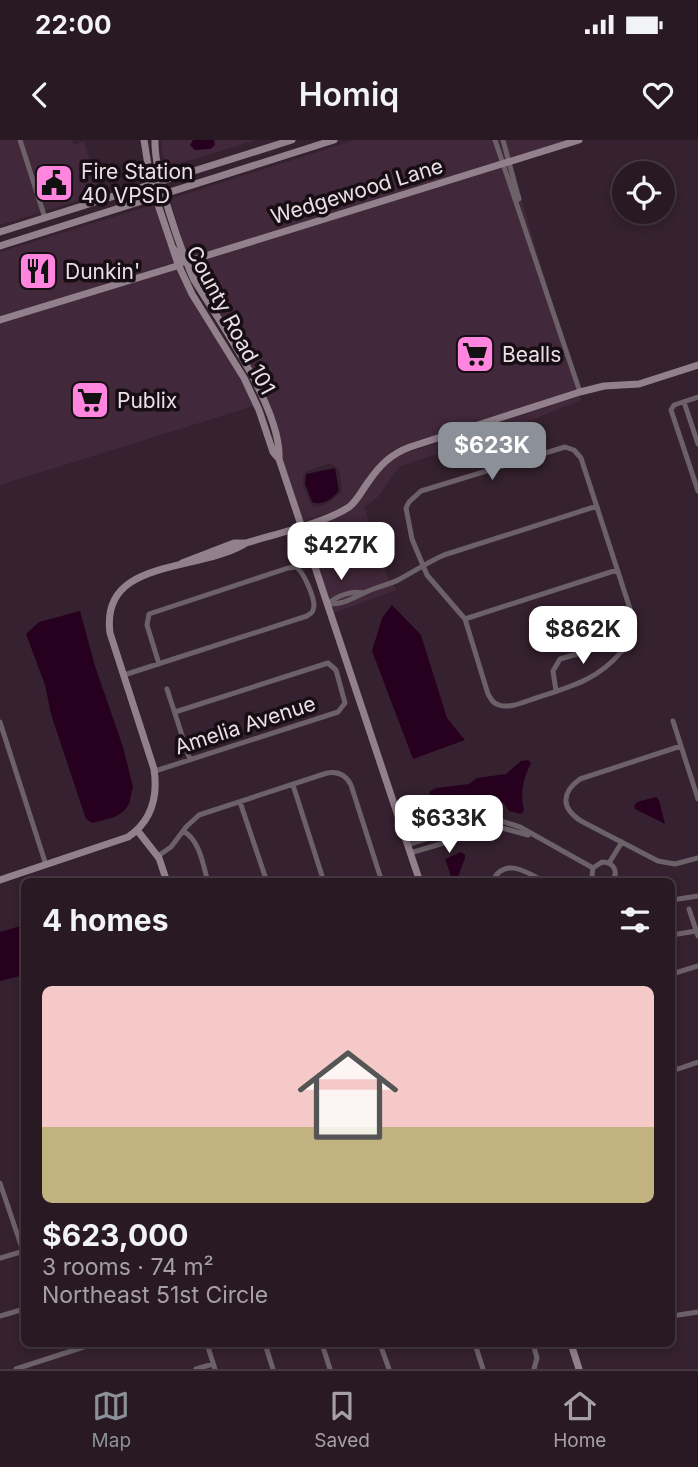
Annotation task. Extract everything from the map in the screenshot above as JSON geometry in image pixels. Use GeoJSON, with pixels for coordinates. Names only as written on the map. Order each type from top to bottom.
{"type":"FeatureCollection","features":[{"type":"Feature","properties":{"kind":"street"},"geometry":{"type":"LineString","coordinates":[[20,140],[45,218]]}},
{"type":"Feature","properties":{"kind":"street","name":"County Road 101"},"geometry":{"type":"LineString","coordinates":[[144,140],[151,184],[173,248],[194,280],[258,397],[279,450],[279,458],[301,526],[419,878]]}},
{"type":"Feature","properties":{"kind":"street","name":"County Road 101"},"geometry":{"type":"LineString","coordinates":[[155,140],[161,181],[192,294],[225,339]]}},
{"type":"Feature","properties":{"kind":"street"},"geometry":{"type":"LineString","coordinates":[[0,232],[292,140]]}},
{"type":"Feature","properties":{"kind":"street"},"geometry":{"type":"LineString","coordinates":[[0,246],[334,140]]}},
{"type":"Feature","properties":{"kind":"street"},"geometry":{"type":"LineString","coordinates":[[495,140],[506,163],[580,392]]}},
{"type":"Feature","properties":{"kind":"street"},"geometry":{"type":"LineString","coordinates":[[503,140],[506,163]]}},
{"type":"Feature","properties":{"kind":"street","name":"Wedgewood Lane"},"geometry":{"type":"LineString","coordinates":[[0,320],[579,140]]}},
{"type":"Feature","properties":{"kind":"street"},"geometry":{"type":"LineString","coordinates":[[0,880],[120,840],[137,830],[146,820],[154,802],[155,771],[110,633],[108,612],[111,603],[122,587],[130,581],[178,565],[212,558],[246,543],[335,514],[350,506],[361,495],[382,464],[394,453],[580,392],[604,386],[639,384],[698,365]]}},
{"type":"Feature","properties":{"kind":"street"},"geometry":{"type":"LineString","coordinates":[[698,397],[674,405],[671,410],[698,491]]}},
{"type":"Feature","properties":{"kind":"street"},"geometry":{"type":"LineString","coordinates":[[684,402],[698,444]]}},
{"type":"Feature","properties":{"kind":"street"},"geometry":{"type":"LineString","coordinates":[[569,447],[581,458],[635,624],[623,649],[609,666],[591,679],[508,706],[495,703],[488,694],[465,619],[433,583],[422,565],[406,517],[409,502],[421,491],[569,447]]}},
{"type":"Feature","properties":{"kind":"street"},"geometry":{"type":"LineString","coordinates":[[328,604],[333,599],[357,591],[363,593],[399,580],[444,555],[597,506]]}},
{"type":"Feature","properties":{"kind":"street"},"geometry":{"type":"LineString","coordinates":[[124,675],[159,664],[311,613],[314,606],[303,572],[296,567],[288,568],[149,614],[147,625],[159,664]]}},
{"type":"Feature","properties":{"kind":"street"},"geometry":{"type":"LineString","coordinates":[[465,619],[617,570]]}},
{"type":"Feature","properties":{"kind":"street"},"geometry":{"type":"LineString","coordinates":[[556,691],[553,671],[561,659],[611,644],[623,649]]}},
{"type":"Feature","properties":{"kind":"street","name":"Amelia Avenue"},"geometry":{"type":"LineString","coordinates":[[155,771],[338,712],[344,706],[345,700],[335,670],[328,663],[175,712]]}},
{"type":"Feature","properties":{"kind":"street"},"geometry":{"type":"LineString","coordinates":[[167,689],[190,760]]}},
{"type":"Feature","properties":{"kind":"street"},"geometry":{"type":"LineString","coordinates":[[673,721],[698,799]]}},
{"type":"Feature","properties":{"kind":"street"},"geometry":{"type":"LineString","coordinates":[[0,722],[46,865]]}},
{"type":"Feature","properties":{"kind":"street"},"geometry":{"type":"LineString","coordinates":[[681,746],[580,779],[570,786],[566,804],[572,815],[658,861],[675,864],[698,858]]}},
{"type":"Feature","properties":{"kind":"street"},"geometry":{"type":"LineString","coordinates":[[158,856],[171,847],[199,815],[332,772],[341,774],[348,780],[381,878]]}},
{"type":"Feature","properties":{"kind":"street"},"geometry":{"type":"LineString","coordinates":[[293,785],[323,878]]}},
{"type":"Feature","properties":{"kind":"street"},"geometry":{"type":"LineString","coordinates":[[240,802],[266,878]]}},
{"type":"Feature","properties":{"kind":"street"},"geometry":{"type":"LineString","coordinates":[[409,849],[482,821],[509,822],[593,868]]}},
{"type":"Feature","properties":{"kind":"street"},"geometry":{"type":"LineString","coordinates":[[409,849],[498,827],[534,836]]}},
{"type":"Feature","properties":{"kind":"street"},"geometry":{"type":"LineString","coordinates":[[137,830],[158,856],[166,878]]}},
{"type":"Feature","properties":{"kind":"street"},"geometry":{"type":"LineString","coordinates":[[183,831],[196,843],[207,878]]}},
{"type":"Feature","properties":{"kind":"street"},"geometry":{"type":"LineString","coordinates":[[609,863],[622,842]]}},
{"type":"Feature","properties":{"kind":"street"},"geometry":{"type":"LineString","coordinates":[[593,878],[593,868],[602,862],[609,863],[615,869],[615,878]]}},
{"type":"Feature","properties":{"kind":"street"},"geometry":{"type":"LineString","coordinates":[[494,878],[497,873],[509,867],[522,869],[538,878]]}},
{"type":"Feature","properties":{"kind":"street"},"geometry":{"type":"LineString","coordinates":[[675,900],[698,896]]}},
{"type":"Feature","properties":{"kind":"street"},"geometry":{"type":"LineString","coordinates":[[675,936],[697,934],[689,909]]}},
{"type":"Feature","properties":{"kind":"street"},"geometry":{"type":"LineString","coordinates":[[675,973],[698,966]]}},
{"type":"Feature","properties":{"kind":"street"},"geometry":{"type":"LineString","coordinates":[[675,1069],[698,1062]]}},
{"type":"Feature","properties":{"kind":"street"},"geometry":{"type":"LineString","coordinates":[[0,1183],[21,1242]]}},
{"type":"Feature","properties":{"kind":"street"},"geometry":{"type":"LineString","coordinates":[[0,1258],[21,1252]]}},
{"type":"Feature","properties":{"kind":"street"},"geometry":{"type":"LineString","coordinates":[[0,1317],[21,1309]]}},
{"type":"Feature","properties":{"kind":"street"},"geometry":{"type":"LineString","coordinates":[[675,1316],[698,1312]]}},
{"type":"Feature","properties":{"kind":"street"},"geometry":{"type":"LineString","coordinates":[[16,1369],[84,1347]]}},
{"type":"Feature","properties":{"kind":"street"},"geometry":{"type":"LineString","coordinates":[[196,1369],[214,1366],[208,1347]]}},
{"type":"Feature","properties":{"kind":"street"},"geometry":{"type":"LineString","coordinates":[[266,1347],[273,1369]]}},
{"type":"Feature","properties":{"kind":"street"},"geometry":{"type":"LineString","coordinates":[[323,1347],[330,1369]]}},
{"type":"Feature","properties":{"kind":"street"},"geometry":{"type":"LineString","coordinates":[[381,1347],[388,1369]]}},
{"type":"Feature","properties":{"kind":"street"},"geometry":{"type":"LineString","coordinates":[[476,1347],[483,1369]]}},
{"type":"Feature","properties":{"kind":"street"},"geometry":{"type":"LineString","coordinates":[[534,1347],[537,1358],[534,1369]]}},
{"type":"Feature","properties":{"kind":"street"},"geometry":{"type":"LineString","coordinates":[[572,1347],[579,1369]]}},
{"type":"Feature","properties":{"kind":"shaded area"},"geometry":{"type":"Polygon","coordinates":[[[0,140],[72,140],[74,145],[84,141],[100,194],[0,225],[0,140]]]}},
{"type":"Feature","properties":{"kind":"shaded area"},"geometry":{"type":"Polygon","coordinates":[[[161,140],[257,140],[167,167],[161,140]]]}},
{"type":"Feature","properties":{"kind":"shaded area"},"geometry":{"type":"Polygon","coordinates":[[[193,140],[214,140],[215,145],[210,149],[195,150],[190,145],[193,140]]]}},
{"type":"Feature","properties":{"kind":"shaded area"},"geometry":{"type":"Polygon","coordinates":[[[355,140],[568,140],[188,259],[170,199],[355,140]]]}},
{"type":"Feature","properties":{"kind":"shaded area"},"geometry":{"type":"Polygon","coordinates":[[[511,164],[578,390],[393,450],[379,462],[359,493],[348,503],[302,522],[282,458],[270,407],[190,265],[511,164]],[[330,463],[305,472],[303,485],[314,507],[327,504],[342,492],[339,469],[330,463]]]}},
{"type":"Feature","properties":{"kind":"shaded area"},"geometry":{"type":"Polygon","coordinates":[[[155,204],[175,262],[0,317],[0,252],[155,204]]]}},
{"type":"Feature","properties":{"kind":"shaded area"},"geometry":{"type":"Polygon","coordinates":[[[177,268],[242,380],[254,406],[0,485],[0,323],[177,268]]]}},
{"type":"Feature","properties":{"kind":"shaded area"},"geometry":{"type":"Polygon","coordinates":[[[580,396],[581,400],[488,438],[400,466],[378,497],[364,507],[387,576],[397,590],[334,613],[304,528],[352,508],[363,497],[383,467],[396,456],[580,396]],[[349,524],[331,528],[327,532],[338,564],[366,555],[368,548],[360,527],[349,524]]]}},
{"type":"Feature","properties":{"kind":"shaded area"},"geometry":{"type":"Polygon","coordinates":[[[335,468],[339,491],[327,501],[312,502],[305,484],[306,474],[335,468]]]}},
{"type":"Feature","properties":{"kind":"shaded area"},"geometry":{"type":"Polygon","coordinates":[[[358,527],[364,554],[338,561],[329,533],[358,527]]]}},
{"type":"Feature","properties":{"kind":"shaded area"},"geometry":{"type":"Polygon","coordinates":[[[392,605],[421,635],[447,718],[465,740],[413,759],[372,651],[382,618],[392,605]]]}},
{"type":"Feature","properties":{"kind":"shaded area"},"geometry":{"type":"Polygon","coordinates":[[[80,611],[133,787],[129,804],[124,811],[115,817],[92,823],[86,819],[51,714],[45,685],[26,634],[39,622],[80,611]]]}},
{"type":"Feature","properties":{"kind":"shaded area"},"geometry":{"type":"Polygon","coordinates":[[[528,760],[531,763],[523,786],[524,810],[521,814],[509,811],[503,802],[485,801],[482,805],[439,818],[431,810],[430,791],[469,784],[477,778],[506,774],[521,761],[528,760]]]}},
{"type":"Feature","properties":{"kind":"shaded area"},"geometry":{"type":"Polygon","coordinates":[[[656,797],[665,824],[634,806],[637,802],[656,797]]]}},
{"type":"Feature","properties":{"kind":"shaded area"},"geometry":{"type":"Polygon","coordinates":[[[461,852],[465,855],[458,878],[452,878],[445,859],[461,852]]]}},
{"type":"Feature","properties":{"kind":"shaded area"},"geometry":{"type":"Polygon","coordinates":[[[21,926],[21,976],[0,981],[0,932],[21,926]]]}},
{"type":"Feature","properties":{"kind":"place","name":"Fire Station 40 VPSD"},"geometry":{"type":"Point","coordinates":[54,183]}},
{"type":"Feature","properties":{"kind":"place","name":"Dunkin'"},"geometry":{"type":"Point","coordinates":[38,271]}},
{"type":"Feature","properties":{"kind":"place","name":"Bealls"},"geometry":{"type":"Point","coordinates":[475,354]}},
{"type":"Feature","properties":{"kind":"place","name":"Publix"},"geometry":{"type":"Point","coordinates":[90,400]}}]}
